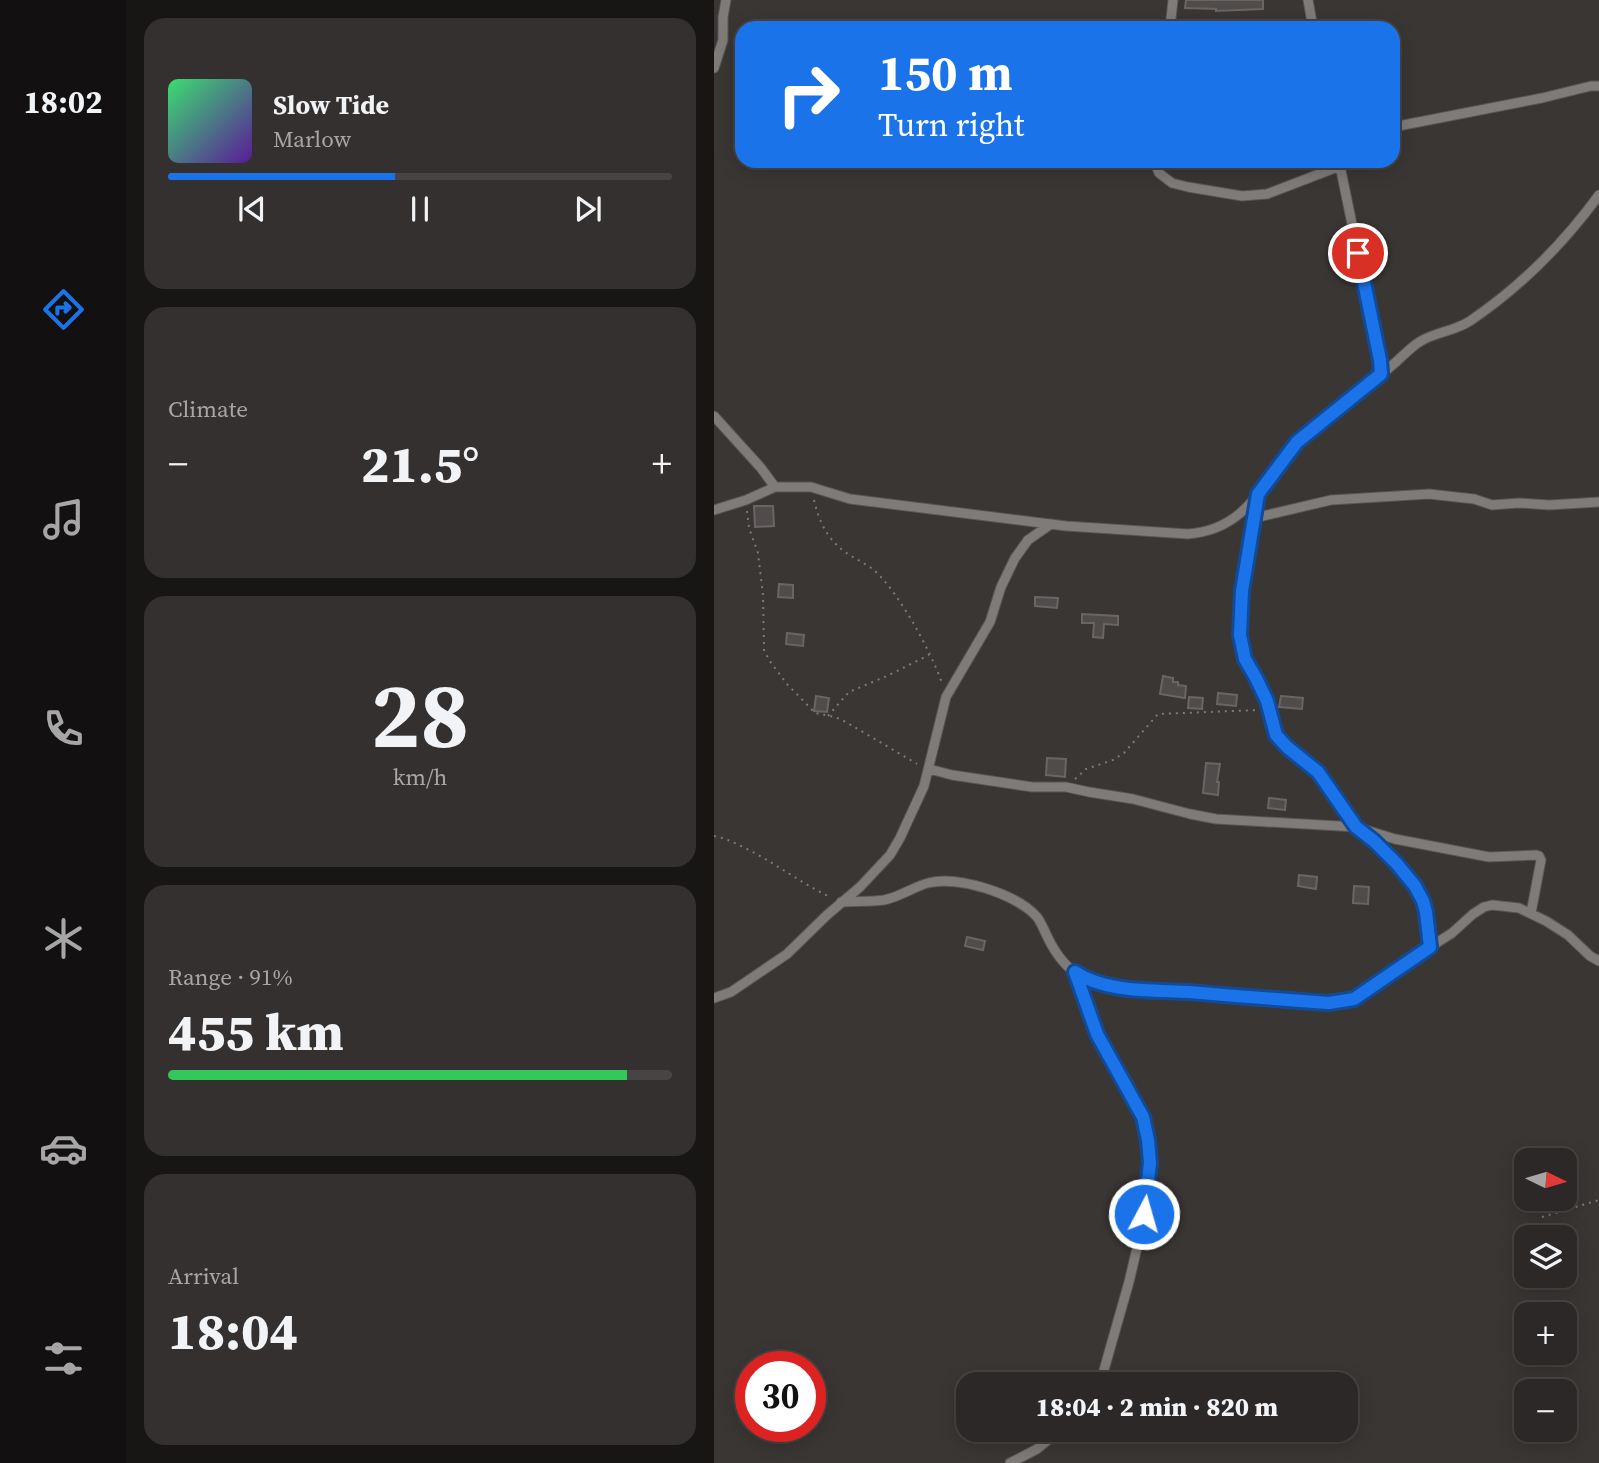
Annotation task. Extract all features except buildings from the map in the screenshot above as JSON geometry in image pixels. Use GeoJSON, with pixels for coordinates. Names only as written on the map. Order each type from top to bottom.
{"type":"FeatureCollection","features":[{"type":"Feature","properties":{"kind":"street"},"geometry":{"type":"LineString","coordinates":[[714,68],[723,40],[726,0]]}},
{"type":"Feature","properties":{"kind":"street"},"geometry":{"type":"LineString","coordinates":[[1171,21],[1173,0]]}},
{"type":"Feature","properties":{"kind":"street"},"geometry":{"type":"LineString","coordinates":[[1308,0],[1312,21]]}},
{"type":"Feature","properties":{"kind":"street"},"geometry":{"type":"LineString","coordinates":[[714,31],[723,40]]}},
{"type":"Feature","properties":{"kind":"street"},"geometry":{"type":"LineString","coordinates":[[1400,126],[1599,86]]}},
{"type":"Feature","properties":{"kind":"street"},"geometry":{"type":"LineString","coordinates":[[1157,168],[1172,183],[1242,196],[1266,194],[1327,168]]}},
{"type":"Feature","properties":{"kind":"street"},"geometry":{"type":"LineString","coordinates":[[1340,168],[1381,374]]}},
{"type":"Feature","properties":{"kind":"street"},"geometry":{"type":"LineString","coordinates":[[714,510],[775,487],[811,486],[850,499],[1051,524],[1188,534],[1203,533],[1224,526],[1258,494],[1297,442],[1421,341],[1468,322],[1515,285],[1552,251],[1599,195]]}},
{"type":"Feature","properties":{"kind":"street"},"geometry":{"type":"LineString","coordinates":[[714,416],[775,487]]}},
{"type":"Feature","properties":{"kind":"street"},"geometry":{"type":"LineString","coordinates":[[1258,494],[1242,591],[1240,635],[1245,659],[1267,701],[1276,735],[1318,772],[1356,827],[1374,841],[1415,886],[1426,912],[1430,947]]}},
{"type":"Feature","properties":{"kind":"street"},"geometry":{"type":"LineString","coordinates":[[1254,518],[1331,499],[1429,494],[1474,499],[1492,505],[1599,502]]}},
{"type":"Feature","properties":{"kind":"street"},"geometry":{"type":"LineString","coordinates":[[714,998],[731,992],[787,954],[860,887],[890,855],[924,786],[947,697],[990,622],[1001,587],[1015,558],[1028,540],[1051,524]]}},
{"type":"Feature","properties":{"kind":"street"},"geometry":{"type":"LineString","coordinates":[[929,769],[1032,787],[1066,787],[1216,818],[1356,827],[1395,839],[1489,857],[1539,856],[1541,860],[1531,913]]}},
{"type":"Feature","properties":{"kind":"street"},"geometry":{"type":"LineString","coordinates":[[841,902],[891,898],[930,882],[958,881],[991,890],[1019,903],[1037,917],[1052,946],[1069,968],[1084,978],[1101,984],[1144,990],[1329,1003],[1354,999],[1461,927],[1473,914],[1492,905],[1531,913],[1560,929],[1599,961]]}},
{"type":"Feature","properties":{"kind":"street"},"geometry":{"type":"LineString","coordinates":[[1075,972],[1097,1034],[1143,1117],[1150,1163],[1144,1214],[1129,1282],[1103,1372]]}},
{"type":"Feature","properties":{"kind":"street"},"geometry":{"type":"LineString","coordinates":[[1010,1463],[1045,1442]]}},
{"type":"Feature","properties":{"kind":"path"},"geometry":{"type":"LineString","coordinates":[[811,486],[818,518],[829,537],[846,553],[876,572],[897,599],[937,668],[947,697]]}},
{"type":"Feature","properties":{"kind":"path"},"geometry":{"type":"LineString","coordinates":[[746,500],[749,528],[758,553],[762,583],[764,650],[769,660],[787,684],[815,713],[846,722],[929,769]]}},
{"type":"Feature","properties":{"kind":"path"},"geometry":{"type":"LineString","coordinates":[[828,716],[849,692],[929,655]]}},
{"type":"Feature","properties":{"kind":"path"},"geometry":{"type":"LineString","coordinates":[[1066,787],[1086,769],[1113,760],[1124,753],[1158,714],[1269,710]]}},
{"type":"Feature","properties":{"kind":"path"},"geometry":{"type":"LineString","coordinates":[[714,836],[772,862],[841,902]]}},
{"type":"Feature","properties":{"kind":"path"},"geometry":{"type":"LineString","coordinates":[[1542,1217],[1599,1200]]}},
{"type":"Feature","properties":{"kind":"route"},"geometry":{"type":"LineString","coordinates":[[1144,1214],[1150,1163],[1143,1117],[1097,1034],[1075,972],[1101,984],[1144,990],[1329,1003],[1354,999],[1430,947],[1426,912],[1415,886],[1397,864],[1356,827],[1318,772],[1276,735],[1267,701],[1245,659],[1240,635],[1242,591],[1258,494],[1308,431],[1381,374],[1358,253]]}}]}
